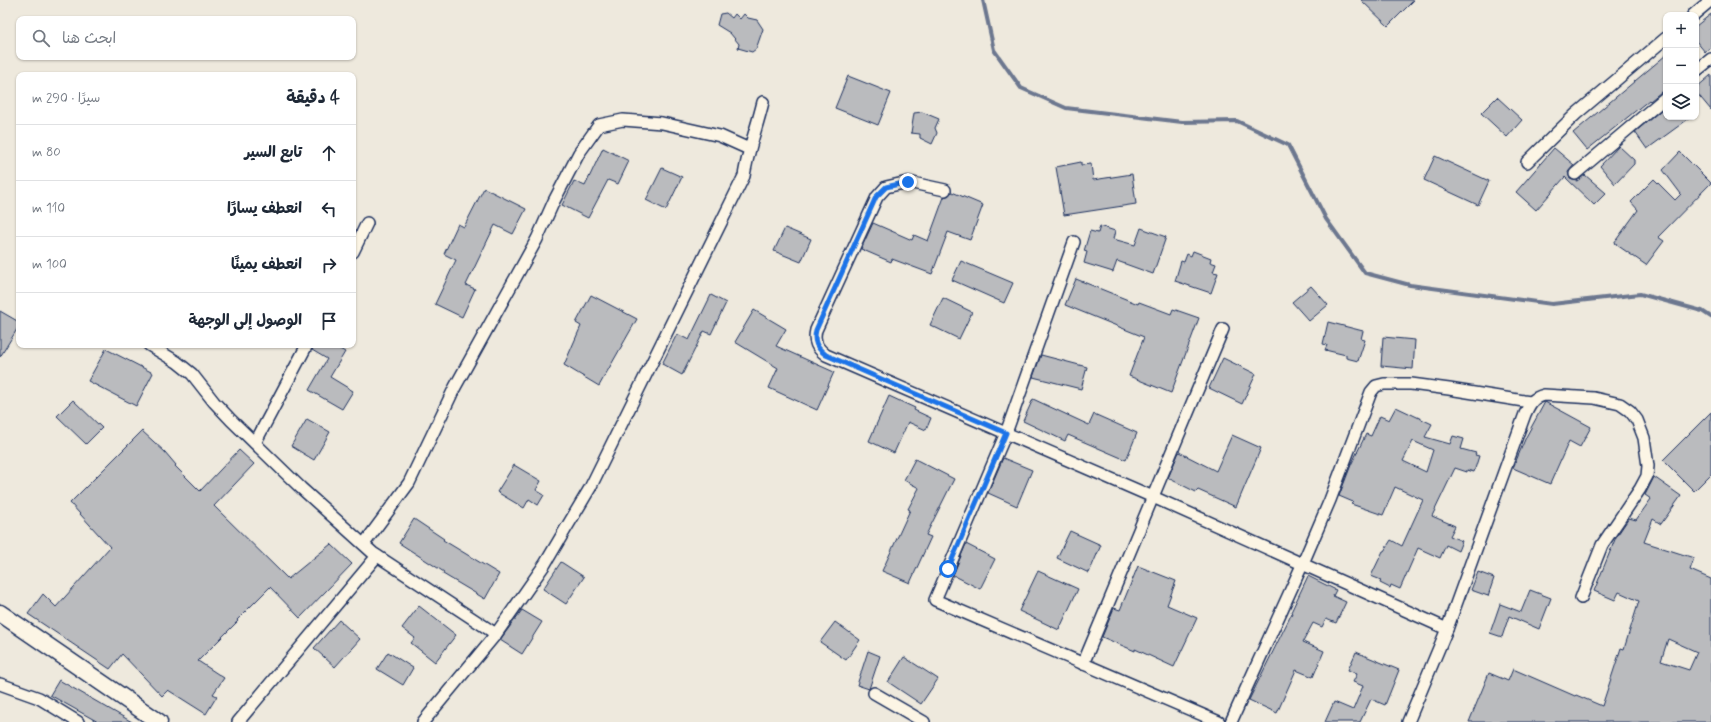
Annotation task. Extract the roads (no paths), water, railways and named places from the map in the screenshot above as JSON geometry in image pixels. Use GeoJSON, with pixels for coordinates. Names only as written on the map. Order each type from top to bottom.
{"type":"FeatureCollection","features":[{"type":"Feature","properties":{"kind":"main road"},"geometry":{"type":"LineString","coordinates":[[0,613],[159,722]]}},
{"type":"Feature","properties":{"kind":"street"},"geometry":{"type":"LineString","coordinates":[[1697,12],[1711,0]]}},
{"type":"Feature","properties":{"kind":"street"},"geometry":{"type":"LineString","coordinates":[[1527,162],[1576,114],[1663,41]]}},
{"type":"Feature","properties":{"kind":"street"},"geometry":{"type":"LineString","coordinates":[[1699,69],[1711,59]]}},
{"type":"Feature","properties":{"kind":"street"},"geometry":{"type":"LineString","coordinates":[[1575,174],[1663,100]]}},
{"type":"Feature","properties":{"kind":"street"},"geometry":{"type":"LineString","coordinates":[[424,722],[496,634],[545,564],[590,488],[744,176],[749,149],[756,131],[763,102]]}},
{"type":"Feature","properties":{"kind":"street"},"geometry":{"type":"LineString","coordinates":[[364,544],[409,483],[455,387],[537,238],[579,153],[599,125],[623,120],[662,123],[720,136],[749,149]]}},
{"type":"Feature","properties":{"kind":"street"},"geometry":{"type":"LineString","coordinates":[[945,190],[908,182],[886,187],[876,197],[816,330],[815,341],[818,348],[826,355],[1153,497],[1447,628]]}},
{"type":"Feature","properties":{"kind":"street"},"geometry":{"type":"LineString","coordinates":[[356,246],[367,223]]}},
{"type":"Feature","properties":{"kind":"street"},"geometry":{"type":"LineString","coordinates":[[1074,242],[1006,433],[935,600],[1219,722]]}},
{"type":"Feature","properties":{"kind":"street"},"geometry":{"type":"LineString","coordinates":[[1082,664],[1223,329]]}},
{"type":"Feature","properties":{"kind":"street"},"geometry":{"type":"LineString","coordinates":[[154,348],[177,362],[192,374],[214,402],[255,443],[301,488],[377,556],[496,634]]}},
{"type":"Feature","properties":{"kind":"street"},"geometry":{"type":"LineString","coordinates":[[255,443],[305,348]]}},
{"type":"Feature","properties":{"kind":"street"},"geometry":{"type":"LineString","coordinates":[[1231,722],[1303,563],[1330,500],[1371,392],[1376,386],[1384,384],[1411,384],[1530,402]]}},
{"type":"Feature","properties":{"kind":"street"},"geometry":{"type":"LineString","coordinates":[[1408,722],[1447,628],[1530,402],[1536,397],[1594,398],[1620,404],[1630,411],[1637,420],[1644,438],[1648,466],[1647,476],[1640,489],[1602,545],[1582,598]]}},
{"type":"Feature","properties":{"kind":"street"},"geometry":{"type":"LineString","coordinates":[[238,722],[377,556]]}},
{"type":"Feature","properties":{"kind":"street"},"geometry":{"type":"LineString","coordinates":[[0,684],[39,698],[78,722]]}},
{"type":"Feature","properties":{"kind":"street"},"geometry":{"type":"LineString","coordinates":[[874,693],[924,722]]}},
{"type":"Feature","properties":{"kind":"waterway"},"geometry":{"type":"LineString","coordinates":[[983,0],[994,50],[1021,88],[1066,108],[1182,122],[1237,121],[1288,145],[1326,219],[1365,273],[1410,285],[1552,304],[1640,294],[1702,311],[1711,317]]}}]}
